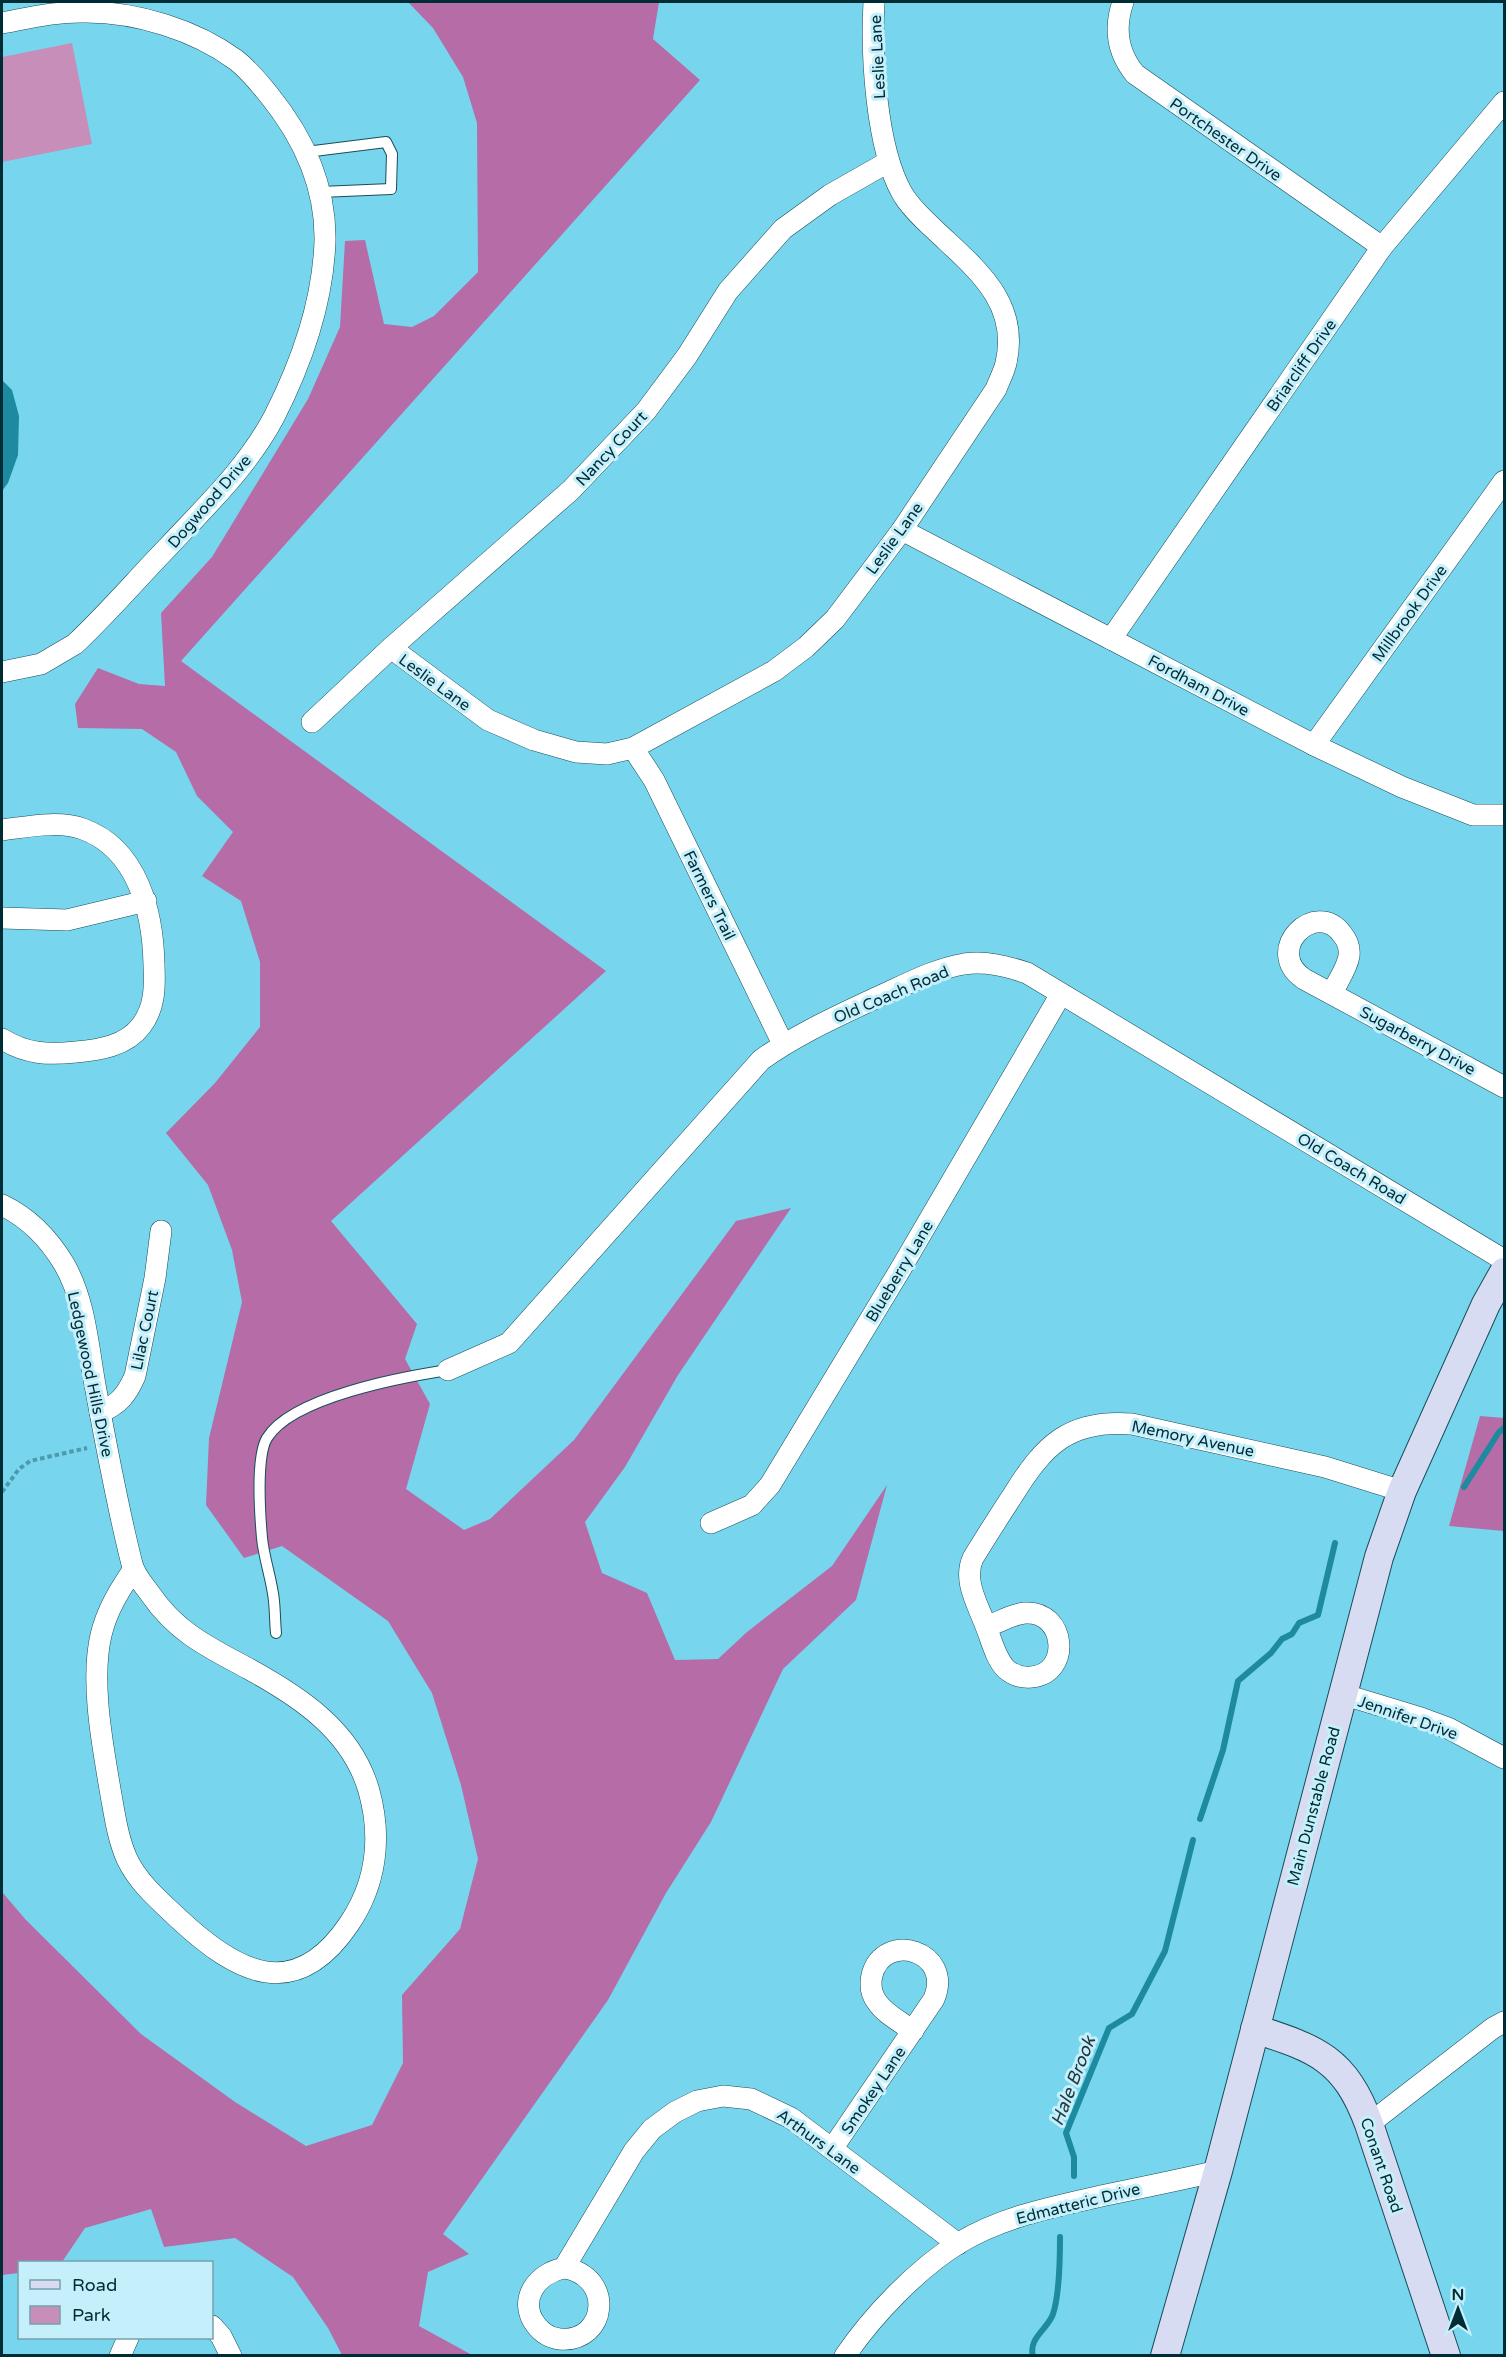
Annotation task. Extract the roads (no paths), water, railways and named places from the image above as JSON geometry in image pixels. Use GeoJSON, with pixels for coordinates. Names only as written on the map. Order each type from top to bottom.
{"type":"FeatureCollection","features":[{"type":"Feature","properties":{"kind":"main road","name":"Main Dunstable Road"},"geometry":{"type":"LineString","coordinates":[[1165,2355],[1218,2171],[1380,1557],[1402,1491],[1486,1304],[1504,1272]]}},
{"type":"Feature","properties":{"kind":"main road","name":"Conant Road"},"geometry":{"type":"LineString","coordinates":[[1255,2029],[1296,2042],[1317,2052],[1333,2064],[1349,2081],[1360,2100],[1369,2124],[1446,2355]]}},
{"type":"Feature","properties":{"kind":"street","name":"Leslie Lane"},"geometry":{"type":"LineString","coordinates":[[390,648],[488,720],[534,740],[576,752],[607,754],[633,748],[774,671],[806,647],[835,619],[902,530],[996,389],[1006,363],[1008,336],[1005,314],[995,291],[975,268],[922,218],[903,195],[888,162],[881,125],[876,74],[874,2]]}},
{"type":"Feature","properties":{"kind":"street","name":"Portchester Drive"},"geometry":{"type":"LineString","coordinates":[[1123,2],[1119,16],[1119,43],[1122,56],[1136,74],[1382,247]]}},
{"type":"Feature","properties":{"kind":"street","name":"Dogwood Drive"},"geometry":{"type":"LineString","coordinates":[[2,23],[56,14],[86,12],[126,15],[187,33],[238,61],[256,79],[292,126],[306,152],[320,192],[325,241],[315,306],[304,345],[288,387],[259,442],[225,487],[75,644],[41,664],[2,672]]}},
{"type":"Feature","properties":{"kind":"street","name":"Briarcliff Drive"},"geometry":{"type":"LineString","coordinates":[[1111,639],[1382,247],[1504,102]]}},
{"type":"Feature","properties":{"kind":"street","name":"Nancy Court"},"geometry":{"type":"LineString","coordinates":[[312,722],[390,648],[571,490],[646,411],[687,356],[728,291],[783,229],[830,195],[888,162]]}},
{"type":"Feature","properties":{"kind":"street","name":"Millbrook Drive"},"geometry":{"type":"LineString","coordinates":[[1314,745],[1504,481]]}},
{"type":"Feature","properties":{"kind":"street","name":"Fordham Drive"},"geometry":{"type":"LineString","coordinates":[[902,530],[1314,745],[1456,810],[1480,816],[1504,815]]}},
{"type":"Feature","properties":{"kind":"street","name":"Farmers Trail"},"geometry":{"type":"LineString","coordinates":[[633,748],[654,780],[783,1044]]}},
{"type":"Feature","properties":{"kind":"street"},"geometry":{"type":"LineString","coordinates":[[2,830],[69,825],[95,834],[110,845],[126,862],[146,901],[154,950],[155,989],[148,1014],[141,1026],[120,1043],[101,1048],[52,1054],[21,1049],[2,1039]]}},
{"type":"Feature","properties":{"kind":"street"},"geometry":{"type":"LineString","coordinates":[[2,918],[67,920],[146,901]]}},
{"type":"Feature","properties":{"kind":"street","name":"Old Coach Road"},"geometry":{"type":"LineString","coordinates":[[448,1370],[509,1342],[761,1060],[783,1044],[905,985],[963,964],[982,963],[1006,966],[1027,973],[1504,1260]]}},
{"type":"Feature","properties":{"kind":"street","name":"Sugarberry Drive"},"geometry":{"type":"LineString","coordinates":[[1332,993],[1504,1087]]}},
{"type":"Feature","properties":{"kind":"street","name":"Blueberry Lane"},"geometry":{"type":"LineString","coordinates":[[711,1523],[752,1505],[770,1485],[906,1260],[1060,994]]}},
{"type":"Feature","properties":{"kind":"street","name":"Ledgewood Hills Drive"},"geometry":{"type":"LineString","coordinates":[[2,1205],[36,1227],[65,1266],[81,1310],[105,1444],[134,1570],[155,1602],[187,1634],[206,1647],[251,1670],[319,1713],[348,1747],[361,1771],[374,1816],[374,1858],[370,1883],[363,1903],[343,1933],[322,1956],[303,1967],[281,1973],[262,1973],[223,1956],[203,1941],[153,1895],[139,1879],[128,1860],[120,1840],[108,1774],[99,1706],[98,1661],[100,1638],[107,1615],[117,1594],[134,1570]]}},
{"type":"Feature","properties":{"kind":"street","name":"Lilac Court"},"geometry":{"type":"LineString","coordinates":[[100,1412],[113,1407],[121,1400],[135,1376],[155,1278],[161,1231]]}},
{"type":"Feature","properties":{"kind":"street","name":"Memory Avenue"},"geometry":{"type":"LineString","coordinates":[[987,1627],[969,1577],[972,1558],[1030,1467],[1048,1447],[1074,1430],[1103,1424],[1132,1424],[1325,1467],[1402,1491]]}},
{"type":"Feature","properties":{"kind":"street","name":"Jennifer Drive"},"geometry":{"type":"LineString","coordinates":[[1342,1694],[1448,1728],[1504,1758]]}},
{"type":"Feature","properties":{"kind":"street"},"geometry":{"type":"LineString","coordinates":[[1369,2124],[1504,2022]]}},
{"type":"Feature","properties":{"kind":"street","name":"Smokey Lane"},"geometry":{"type":"LineString","coordinates":[[832,2149],[913,2031]]}},
{"type":"Feature","properties":{"kind":"street","name":"Arthurs Lane"},"geometry":{"type":"LineString","coordinates":[[564,2268],[634,2151],[652,2129],[675,2112],[697,2101],[723,2096],[751,2099],[791,2118],[958,2244]]}},
{"type":"Feature","properties":{"kind":"street","name":"Edmatteric Drive"},"geometry":{"type":"LineString","coordinates":[[845,2355],[895,2297],[958,2244],[992,2227],[1046,2209],[1218,2171]]}},
{"type":"Feature","properties":{"kind":"street"},"geometry":{"type":"LineString","coordinates":[[213,2327],[221,2336],[231,2355]]}},
{"type":"Feature","properties":{"kind":"street"},"geometry":{"type":"LineString","coordinates":[[120,2355],[127,2339]]}},
{"type":"Feature","properties":{"kind":"lane"},"geometry":{"type":"LineString","coordinates":[[306,152],[386,142],[392,154],[391,189],[320,192]]}},
{"type":"Feature","properties":{"kind":"lane"},"geometry":{"type":"LineString","coordinates":[[276,1633],[274,1600],[262,1539],[260,1466],[266,1439],[283,1419],[339,1394],[394,1379],[448,1370]]}},
{"type":"Feature","properties":{"kind":"water"},"geometry":{"type":"Polygon","coordinates":[[[2,380],[12,390],[19,416],[18,455],[8,483],[2,491],[2,380]]]}},
{"type":"Feature","properties":{"kind":"waterway","name":"Hale Brook"},"geometry":{"type":"LineString","coordinates":[[1464,1487],[1499,1432],[1504,1428]]}},
{"type":"Feature","properties":{"kind":"waterway","name":"Hale Brook"},"geometry":{"type":"LineString","coordinates":[[1200,1819],[1223,1750],[1238,1681],[1271,1653],[1282,1639],[1292,1634],[1299,1623],[1318,1615],[1335,1543]]}},
{"type":"Feature","properties":{"kind":"waterway","name":"Hale Brook"},"geometry":{"type":"LineString","coordinates":[[1074,2176],[1074,2157],[1066,2133],[1109,2028],[1132,2014],[1165,1951],[1193,1840]]}},
{"type":"Feature","properties":{"kind":"waterway","name":"Hale Brook"},"geometry":{"type":"LineString","coordinates":[[1033,2356],[1033,2344],[1053,2314],[1055,2306],[1059,2276],[1060,2237]]}}]}
